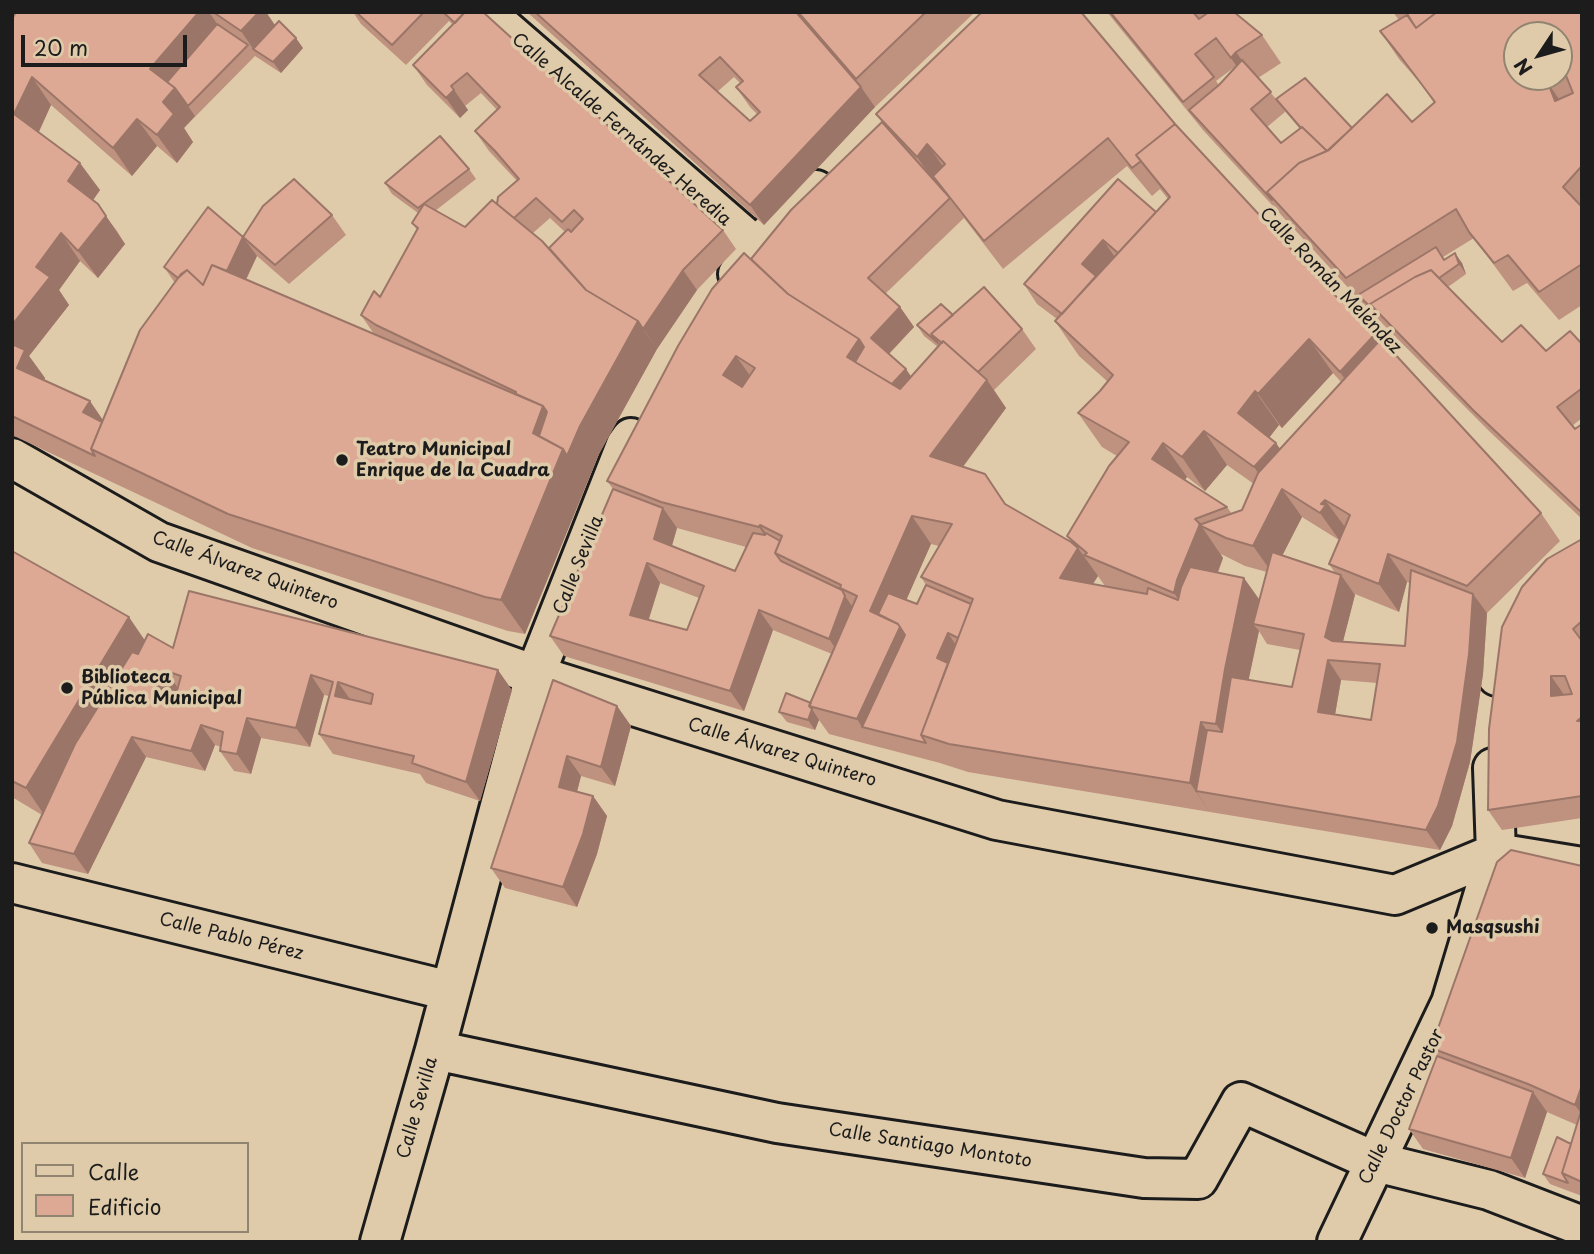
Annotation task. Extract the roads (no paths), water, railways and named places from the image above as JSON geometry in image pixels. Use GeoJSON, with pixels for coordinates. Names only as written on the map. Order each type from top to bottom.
{"type":"FeatureCollection","features":[{"type":"Feature","properties":{"kind":"street","name":"Calle Alcalde Fernández Heredia"},"geometry":{"type":"LineString","coordinates":[[485,12],[756,247]]}},
{"type":"Feature","properties":{"kind":"street","name":"Calle Román Meléndez"},"geometry":{"type":"LineString","coordinates":[[1091,12],[1202,150],[1582,539]]}},
{"type":"Feature","properties":{"kind":"street"},"geometry":{"type":"LineString","coordinates":[[718,305],[756,247],[845,162]]}},
{"type":"Feature","properties":{"kind":"street","name":"Calle Sevilla"},"geometry":{"type":"LineString","coordinates":[[380,1242],[435,1050],[535,675],[626,445],[649,410]]}},
{"type":"Feature","properties":{"kind":"street","name":"Calle Álvarez Quintero"},"geometry":{"type":"LineString","coordinates":[[12,458],[159,542],[535,675],[996,820],[1395,895],[1496,853]]}},
{"type":"Feature","properties":{"kind":"street","name":"Calle Doctor Pastor"},"geometry":{"type":"LineString","coordinates":[[1337,1242],[1451,1003],[1496,853],[1493,721],[1503,621],[1553,567],[1582,551]]}},
{"type":"Feature","properties":{"kind":"street"},"geometry":{"type":"LineString","coordinates":[[1496,853],[1582,867]]}},
{"type":"Feature","properties":{"kind":"street","name":"Calle Pablo Pérez"},"geometry":{"type":"LineString","coordinates":[[12,883],[450,990]]}},
{"type":"Feature","properties":{"kind":"street","name":"Calle Santiago Montoto"},"geometry":{"type":"LineString","coordinates":[[435,1050],[777,1123],[1144,1178],[1198,1179],[1241,1102],[1376,1162]]}},
{"type":"Feature","properties":{"kind":"street"},"geometry":{"type":"LineString","coordinates":[[1376,1162],[1489,1190],[1582,1226]]}},
{"type":"Feature","properties":{"kind":"place","name":"Teatro Municipal Enrique de la Cuadra"},"geometry":{"type":"Point","coordinates":[342,460]}},
{"type":"Feature","properties":{"kind":"place","name":"Biblioteca Pública Municipal"},"geometry":{"type":"Point","coordinates":[67,688]}},
{"type":"Feature","properties":{"kind":"place","name":"Masqsushi"},"geometry":{"type":"Point","coordinates":[1432,928]}}]}
